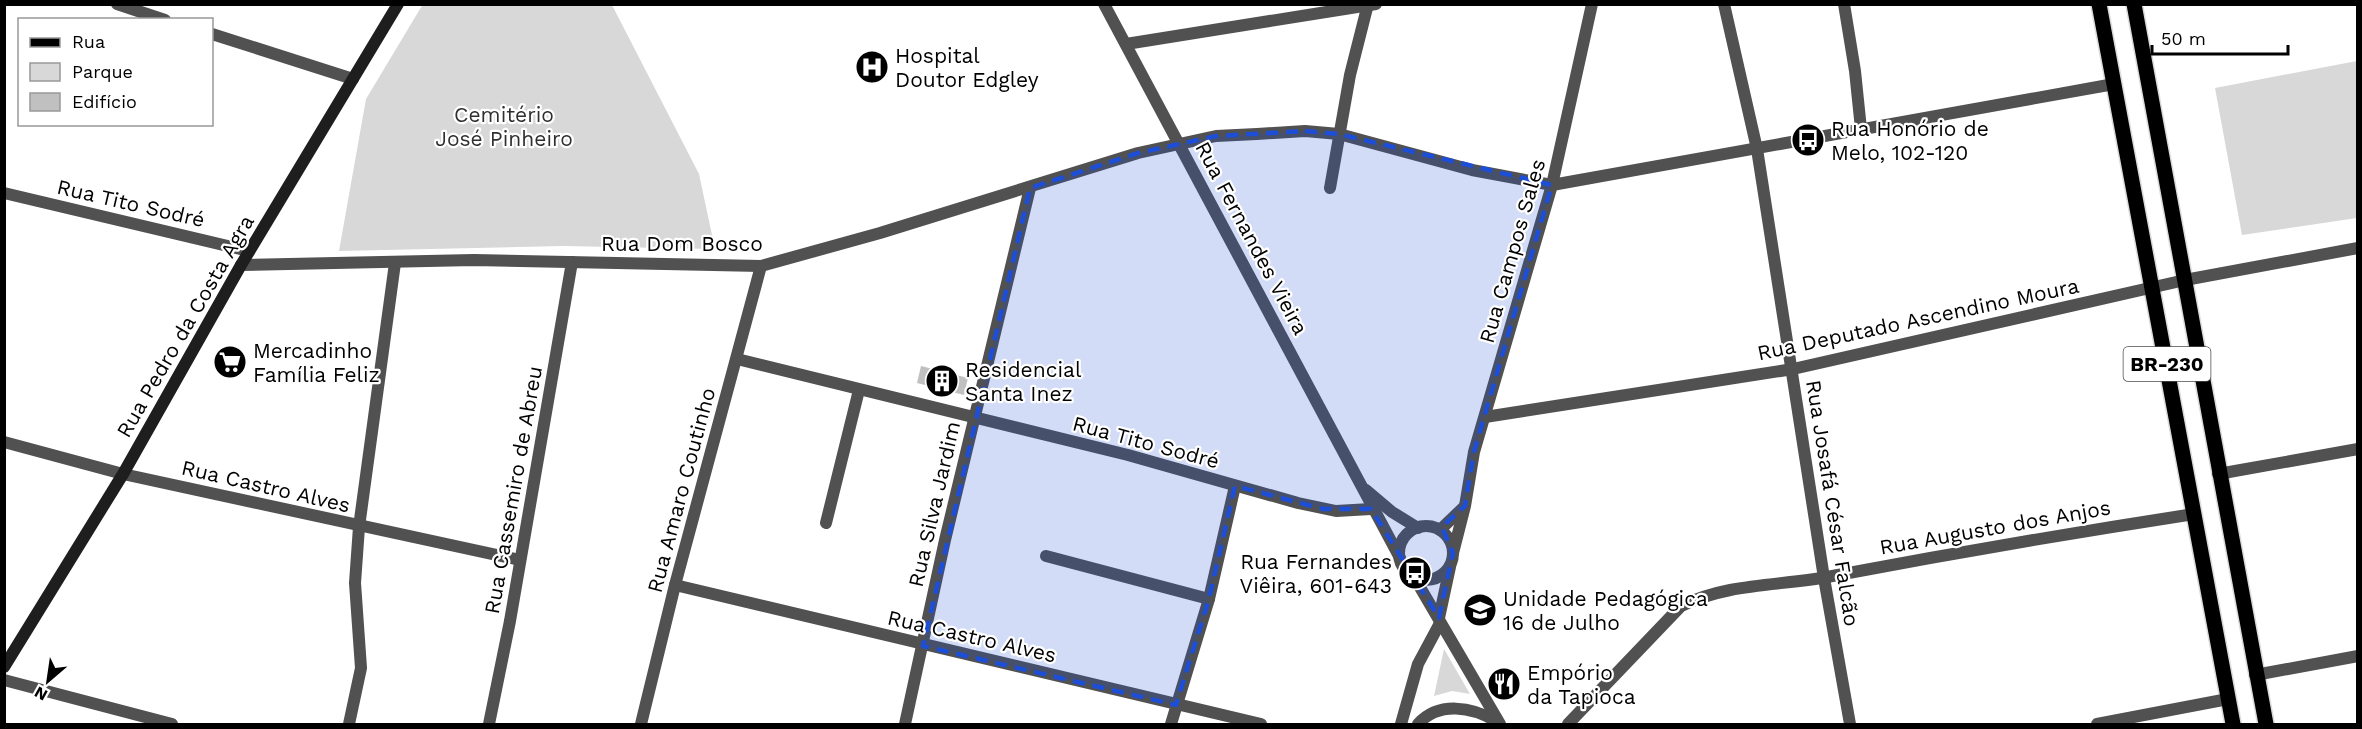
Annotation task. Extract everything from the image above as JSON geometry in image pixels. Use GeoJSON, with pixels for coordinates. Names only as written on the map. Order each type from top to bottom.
{"type":"FeatureCollection","features":[{"type":"Feature","properties":{"kind":"main road","name":"Rua Pedro da Costa Agra"},"geometry":{"type":"LineString","coordinates":[[4,667],[123,474],[241,264],[398,4]]}},
{"type":"Feature","properties":{"kind":"main road","name":"BR-230"},"geometry":{"type":"LineString","coordinates":[[2099,4],[2233,724]]}},
{"type":"Feature","properties":{"kind":"main road","name":"BR-230"},"geometry":{"type":"LineString","coordinates":[[2134,4],[2218,474],[2266,724]]}},
{"type":"Feature","properties":{"kind":"street"},"geometry":{"type":"LineString","coordinates":[[117,4],[159,18]]}},
{"type":"Feature","properties":{"kind":"street","name":"Rua Fernandes Vieira"},"geometry":{"type":"LineString","coordinates":[[1104,4],[1365,489],[1371,509],[1400,558]]}},
{"type":"Feature","properties":{"kind":"street","name":"Rua Campos Sales"},"geometry":{"type":"LineString","coordinates":[[1401,724],[1419,664],[1439,621],[1465,506],[1474,452],[1552,185],[1592,4]]}},
{"type":"Feature","properties":{"kind":"street","name":"Rua Josafá César Falcão"},"geometry":{"type":"LineString","coordinates":[[1724,4],[1756,149],[1793,369],[1824,578],[1850,724]]}},
{"type":"Feature","properties":{"kind":"street"},"geometry":{"type":"LineString","coordinates":[[1844,4],[1856,71],[1861,129]]}},
{"type":"Feature","properties":{"kind":"street"},"geometry":{"type":"LineString","coordinates":[[1126,44],[1370,5],[1350,75],[1330,188]]}},
{"type":"Feature","properties":{"kind":"street"},"geometry":{"type":"LineString","coordinates":[[213,34],[353,79]]}},
{"type":"Feature","properties":{"kind":"street"},"geometry":{"type":"LineString","coordinates":[[1552,185],[2042,99],[2114,84]]}},
{"type":"Feature","properties":{"kind":"street","name":"Rua Dom Bosco"},"geometry":{"type":"LineString","coordinates":[[241,264],[474,260],[761,266],[1030,188],[1138,153],[1216,136],[1247,134],[1305,131],[1339,134],[1472,170],[1552,185]]}},
{"type":"Feature","properties":{"kind":"street","name":"Rua Silva Jardim"},"geometry":{"type":"LineString","coordinates":[[905,724],[974,416],[1030,188]]}},
{"type":"Feature","properties":{"kind":"street","name":"Rua Tito Sodré"},"geometry":{"type":"LineString","coordinates":[[4,193],[249,251]]}},
{"type":"Feature","properties":{"kind":"street","name":"Rua Deputado Ascendino Moura"},"geometry":{"type":"LineString","coordinates":[[1485,417],[1793,369],[2185,280],[2358,248]]}},
{"type":"Feature","properties":{"kind":"street","name":"Rua Cassemiro de Abreu"},"geometry":{"type":"LineString","coordinates":[[489,724],[572,262]]}},
{"type":"Feature","properties":{"kind":"street"},"geometry":{"type":"LineString","coordinates":[[349,724],[361,668],[355,583],[359,527],[395,263]]}},
{"type":"Feature","properties":{"kind":"street","name":"Rua Amaro Coutinho"},"geometry":{"type":"LineString","coordinates":[[640,724],[761,266]]}},
{"type":"Feature","properties":{"kind":"street","name":"Rua Tito Sodré"},"geometry":{"type":"LineString","coordinates":[[737,359],[974,416],[1047,437],[1128,455],[1323,509],[1371,509]]}},
{"type":"Feature","properties":{"kind":"street"},"geometry":{"type":"LineString","coordinates":[[826,523],[859,390]]}},
{"type":"Feature","properties":{"kind":"street","name":"Rua Castro Alves"},"geometry":{"type":"LineString","coordinates":[[4,442],[123,474],[520,561]]}},
{"type":"Feature","properties":{"kind":"street"},"geometry":{"type":"LineString","coordinates":[[2218,474],[2358,449]]}},
{"type":"Feature","properties":{"kind":"street"},"geometry":{"type":"LineString","coordinates":[[1171,724],[1209,599],[1234,486]]}},
{"type":"Feature","properties":{"kind":"street","name":"Rua Fernandes Vieira"},"geometry":{"type":"LineString","coordinates":[[1365,489],[1392,512],[1418,528]]}},
{"type":"Feature","properties":{"kind":"street"},"geometry":{"type":"LineString","coordinates":[[1440,530],[1465,506]]}},
{"type":"Feature","properties":{"kind":"street","name":"Rua Augusto dos Anjos"},"geometry":{"type":"LineString","coordinates":[[1568,724],[1682,606],[1704,595],[1824,578],[1948,554],[2194,514]]}},
{"type":"Feature","properties":{"kind":"street"},"geometry":{"type":"LineString","coordinates":[[1414,577],[1430,580],[1439,577],[1452,559],[1447,536],[1440,530],[1425,526],[1405,536],[1399,550],[1400,558],[1405,569],[1414,577],[1499,723]]}},
{"type":"Feature","properties":{"kind":"street"},"geometry":{"type":"LineString","coordinates":[[1046,556],[1209,599]]}},
{"type":"Feature","properties":{"kind":"street","name":"Rua Castro Alves"},"geometry":{"type":"LineString","coordinates":[[675,585],[923,646],[1261,724]]}},
{"type":"Feature","properties":{"kind":"street"},"geometry":{"type":"LineString","coordinates":[[2256,675],[2358,656]]}},
{"type":"Feature","properties":{"kind":"street"},"geometry":{"type":"LineString","coordinates":[[4,680],[165,724]]}},
{"type":"Feature","properties":{"kind":"street"},"geometry":{"type":"LineString","coordinates":[[2097,724],[2228,699]]}},
{"type":"Feature","properties":{"kind":"street"},"geometry":{"type":"LineString","coordinates":[[1418,724],[1435,712],[1457,708],[1471,708],[1499,723]]}},
{"type":"Feature","properties":{"kind":"highlighted area"},"geometry":{"type":"Polygon","coordinates":[[[1305,131],[1339,134],[1552,185],[1474,452],[1465,506],[1442,527],[1453,553],[1439,618],[1371,509],[1323,509],[1235,486],[1209,599],[1176,705],[923,646],[1030,188],[1138,153],[1216,136],[1305,131]]]}},
{"type":"Feature","properties":{"kind":"green space","name":"Cemitério José Pinheiro"},"geometry":{"type":"Polygon","coordinates":[[[423,4],[612,5],[699,174],[715,249],[563,246],[339,251],[366,99],[423,4]]]}},
{"type":"Feature","properties":{"kind":"green space"},"geometry":{"type":"Polygon","coordinates":[[[2357,61],[2357,218],[2242,235],[2215,88],[2357,61]]]}},
{"type":"Feature","properties":{"kind":"green space"},"geometry":{"type":"Polygon","coordinates":[[[1444,649],[1470,694],[1452,691],[1434,696],[1444,649]]]}},
{"type":"Feature","properties":{"kind":"building","name":"Residencial Santa Inez"},"geometry":{"type":"Polygon","coordinates":[[[921,366],[968,378],[964,395],[917,383],[921,366]]]}},
{"type":"Feature","properties":{"kind":"place","name":"Hospital Doutor Edgley"},"geometry":{"type":"Point","coordinates":[872,67]}},
{"type":"Feature","properties":{"kind":"place","name":"Rua Honório de Melo, 102-120"},"geometry":{"type":"Point","coordinates":[1808,140]}},
{"type":"Feature","properties":{"kind":"place","name":"Mercadinho Família Feliz"},"geometry":{"type":"Point","coordinates":[230,362]}},
{"type":"Feature","properties":{"kind":"place","name":"Residencial Santa Inez"},"geometry":{"type":"Point","coordinates":[942,381]}},
{"type":"Feature","properties":{"kind":"place","name":"Rua Fernandes Viêira, 601-643"},"geometry":{"type":"Point","coordinates":[1415,573]}},
{"type":"Feature","properties":{"kind":"place","name":"Unidade Pedagógica 16 de Julho"},"geometry":{"type":"Point","coordinates":[1480,610]}},
{"type":"Feature","properties":{"kind":"place","name":"Empório da Tapioca"},"geometry":{"type":"Point","coordinates":[1504,684]}}]}
